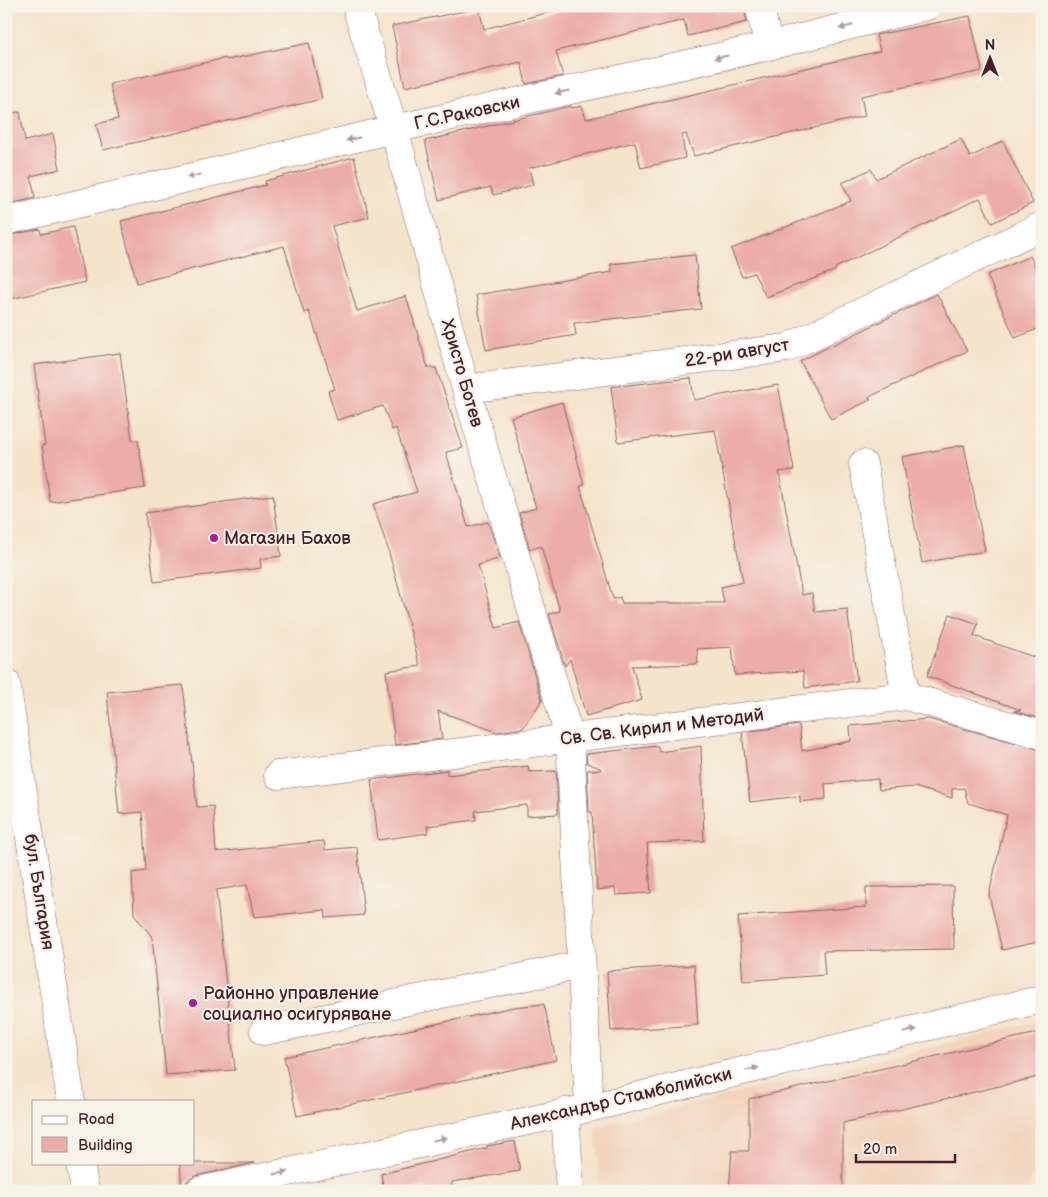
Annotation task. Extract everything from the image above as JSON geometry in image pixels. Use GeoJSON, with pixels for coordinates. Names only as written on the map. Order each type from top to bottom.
{"type":"FeatureCollection","features":[{"type":"Feature","properties":{"kind":"street","name":"Христо Ботев"},"geometry":{"type":"LineString","coordinates":[[356,6],[394,129],[466,389],[570,739],[581,965],[577,1110]]}},
{"type":"Feature","properties":{"kind":"street"},"geometry":{"type":"LineString","coordinates":[[759,6],[769,46]]}},
{"type":"Feature","properties":{"kind":"street","name":"Г.С.Раковски"},"geometry":{"type":"LineString","coordinates":[[6,221],[394,129],[769,46],[927,6]]}},
{"type":"Feature","properties":{"kind":"street","name":"22-ри август"},"geometry":{"type":"LineString","coordinates":[[466,389],[788,348],[1042,226]]}},
{"type":"Feature","properties":{"kind":"street"},"geometry":{"type":"LineString","coordinates":[[863,464],[906,696]]}},
{"type":"Feature","properties":{"kind":"street","name":"бул. България"},"geometry":{"type":"LineString","coordinates":[[6,683],[16,808],[71,1100]]}},
{"type":"Feature","properties":{"kind":"street","name":"Св. Св. Кирил и Методий"},"geometry":{"type":"LineString","coordinates":[[278,775],[906,696],[1042,735]]}},
{"type":"Feature","properties":{"kind":"street"},"geometry":{"type":"LineString","coordinates":[[264,1031],[581,965]]}},
{"type":"Feature","properties":{"kind":"street","name":"Александър Стамболийски"},"geometry":{"type":"LineString","coordinates":[[199,1191],[577,1110],[1042,999]]}},
{"type":"Feature","properties":{"kind":"street"},"geometry":{"type":"LineString","coordinates":[[570,1191],[577,1110]]}},
{"type":"Feature","properties":{"kind":"street"},"geometry":{"type":"LineString","coordinates":[[80,1164],[84,1191]]}},
{"type":"Feature","properties":{"kind":"shaded area"},"geometry":{"type":"Polygon","coordinates":[[[1038,1021],[1042,1038],[1042,1133],[1029,1191],[600,1191],[596,1127],[1038,1021]]]}},
{"type":"Feature","properties":{"kind":"building"},"geometry":{"type":"Polygon","coordinates":[[[573,6],[744,6],[747,22],[688,36],[684,20],[556,51],[563,76],[526,84],[521,62],[405,87],[392,26],[479,8],[484,29],[573,6]]]}},
{"type":"Feature","properties":{"kind":"building"},"geometry":{"type":"Polygon","coordinates":[[[970,16],[982,71],[861,96],[865,116],[694,156],[686,134],[682,135],[685,158],[641,168],[635,142],[529,168],[533,185],[493,195],[491,187],[439,200],[425,141],[571,106],[572,108],[582,106],[586,119],[880,51],[876,35],[970,16]]]}},
{"type":"Feature","properties":{"kind":"building"},"geometry":{"type":"Polygon","coordinates":[[[309,43],[322,99],[103,150],[96,124],[118,119],[110,84],[226,58],[227,60],[309,43]]]}},
{"type":"Feature","properties":{"kind":"building"},"geometry":{"type":"Polygon","coordinates":[[[20,112],[25,141],[53,134],[60,169],[31,176],[35,198],[6,205],[6,113],[20,112]]]}},
{"type":"Feature","properties":{"kind":"building"},"geometry":{"type":"Polygon","coordinates":[[[961,139],[970,157],[1003,141],[1033,203],[992,223],[980,198],[835,268],[836,270],[766,297],[754,273],[742,277],[731,249],[851,201],[842,183],[871,169],[876,179],[961,139]]]}},
{"type":"Feature","properties":{"kind":"building"},"geometry":{"type":"Polygon","coordinates":[[[354,157],[369,217],[332,226],[357,311],[406,296],[428,368],[436,368],[463,448],[446,452],[468,527],[488,522],[500,558],[478,565],[496,628],[519,622],[542,700],[523,728],[497,732],[438,711],[442,739],[395,745],[386,671],[420,666],[388,549],[373,504],[417,492],[396,428],[392,430],[383,406],[337,420],[328,391],[335,389],[309,311],[304,313],[284,246],[137,283],[121,221],[266,185],[265,181],[354,157]]]}},
{"type":"Feature","properties":{"kind":"building"},"geometry":{"type":"Polygon","coordinates":[[[73,227],[85,282],[6,300],[6,236],[40,229],[41,234],[73,227]]]}},
{"type":"Feature","properties":{"kind":"building"},"geometry":{"type":"Polygon","coordinates":[[[695,255],[701,309],[574,323],[576,335],[486,350],[476,295],[612,272],[611,264],[695,255]]]}},
{"type":"Feature","properties":{"kind":"building"},"geometry":{"type":"Polygon","coordinates":[[[1030,256],[1042,281],[1042,327],[1015,338],[987,275],[1030,256]]]}},
{"type":"Feature","properties":{"kind":"building"},"geometry":{"type":"Polygon","coordinates":[[[937,294],[967,351],[869,397],[870,400],[831,419],[800,361],[937,294]]]}},
{"type":"Feature","properties":{"kind":"building"},"geometry":{"type":"Polygon","coordinates":[[[120,353],[132,440],[138,440],[145,488],[50,502],[42,445],[45,445],[34,365],[120,353]]]}},
{"type":"Feature","properties":{"kind":"building"},"geometry":{"type":"Polygon","coordinates":[[[691,378],[694,400],[778,385],[794,470],[779,472],[802,595],[812,593],[815,612],[847,609],[857,681],[805,688],[803,671],[735,675],[732,647],[697,649],[698,664],[632,666],[642,700],[586,716],[570,659],[565,666],[549,614],[560,611],[541,546],[530,550],[519,513],[536,508],[511,417],[562,402],[584,485],[580,486],[613,599],[620,597],[622,603],[724,603],[721,587],[743,582],[715,430],[618,442],[611,387],[691,378]]]}},
{"type":"Feature","properties":{"kind":"building"},"geometry":{"type":"Polygon","coordinates":[[[964,445],[985,551],[922,563],[902,457],[964,445]]]}},
{"type":"Feature","properties":{"kind":"building","name":"Магазин Бахов"},"geometry":{"type":"Polygon","coordinates":[[[273,495],[281,556],[260,559],[261,568],[154,582],[145,513],[273,495]]]}},
{"type":"Feature","properties":{"kind":"building"},"geometry":{"type":"Polygon","coordinates":[[[950,614],[978,624],[974,636],[1042,660],[1042,719],[1014,711],[1021,710],[927,676],[950,614]]]}},
{"type":"Feature","properties":{"kind":"building"},"geometry":{"type":"Polygon","coordinates":[[[183,685],[197,807],[213,806],[216,852],[324,841],[325,850],[357,847],[364,915],[326,918],[325,910],[254,917],[247,885],[216,890],[235,1070],[166,1075],[152,937],[134,914],[132,873],[146,871],[142,812],[119,814],[107,692],[183,685]]]}},
{"type":"Feature","properties":{"kind":"building"},"geometry":{"type":"Polygon","coordinates":[[[928,719],[1042,750],[1042,941],[1002,950],[989,895],[1007,815],[968,803],[964,788],[952,789],[952,798],[914,787],[879,790],[878,779],[825,784],[826,799],[800,802],[800,796],[750,802],[742,732],[799,725],[802,751],[851,741],[850,726],[928,719]]]}},
{"type":"Feature","properties":{"kind":"building"},"geometry":{"type":"Polygon","coordinates":[[[658,746],[659,752],[701,746],[704,841],[647,843],[651,893],[616,895],[615,888],[597,890],[587,770],[601,770],[587,763],[586,754],[658,746]]]}},
{"type":"Feature","properties":{"kind":"building"},"geometry":{"type":"Polygon","coordinates":[[[528,766],[529,772],[556,771],[558,814],[527,816],[527,805],[475,811],[476,820],[427,826],[428,833],[378,840],[371,780],[447,770],[447,775],[528,766]]]}},
{"type":"Feature","properties":{"kind":"building"},"geometry":{"type":"Polygon","coordinates":[[[953,886],[954,949],[823,951],[825,975],[743,981],[738,916],[866,907],[866,887],[953,886]]]}},
{"type":"Feature","properties":{"kind":"building"},"geometry":{"type":"Polygon","coordinates":[[[694,965],[698,1025],[611,1031],[607,971],[694,965]]]}},
{"type":"Feature","properties":{"kind":"building"},"geometry":{"type":"Polygon","coordinates":[[[544,1004],[556,1060],[297,1116],[284,1057],[514,1007],[544,1004]]]}},
{"type":"Feature","properties":{"kind":"building"},"geometry":{"type":"Polygon","coordinates":[[[1037,1033],[1042,1059],[1042,1076],[843,1123],[843,1191],[729,1191],[732,1151],[749,1151],[749,1099],[1037,1033]]]}},
{"type":"Feature","properties":{"kind":"building"},"geometry":{"type":"Polygon","coordinates":[[[515,1141],[520,1171],[452,1182],[452,1191],[425,1191],[425,1187],[401,1191],[384,1191],[381,1174],[487,1148],[487,1146],[515,1141]]]}},
{"type":"Feature","properties":{"kind":"building"},"geometry":{"type":"Polygon","coordinates":[[[254,1163],[195,1176],[188,1180],[184,1186],[184,1191],[182,1191],[180,1164],[254,1163]]]}},
{"type":"Feature","properties":{"kind":"place","name":"Магазин Бахов"},"geometry":{"type":"Point","coordinates":[214,538]}},
{"type":"Feature","properties":{"kind":"place","name":"Районно управление социално осигуряване"},"geometry":{"type":"Point","coordinates":[193,1003]}}]}
